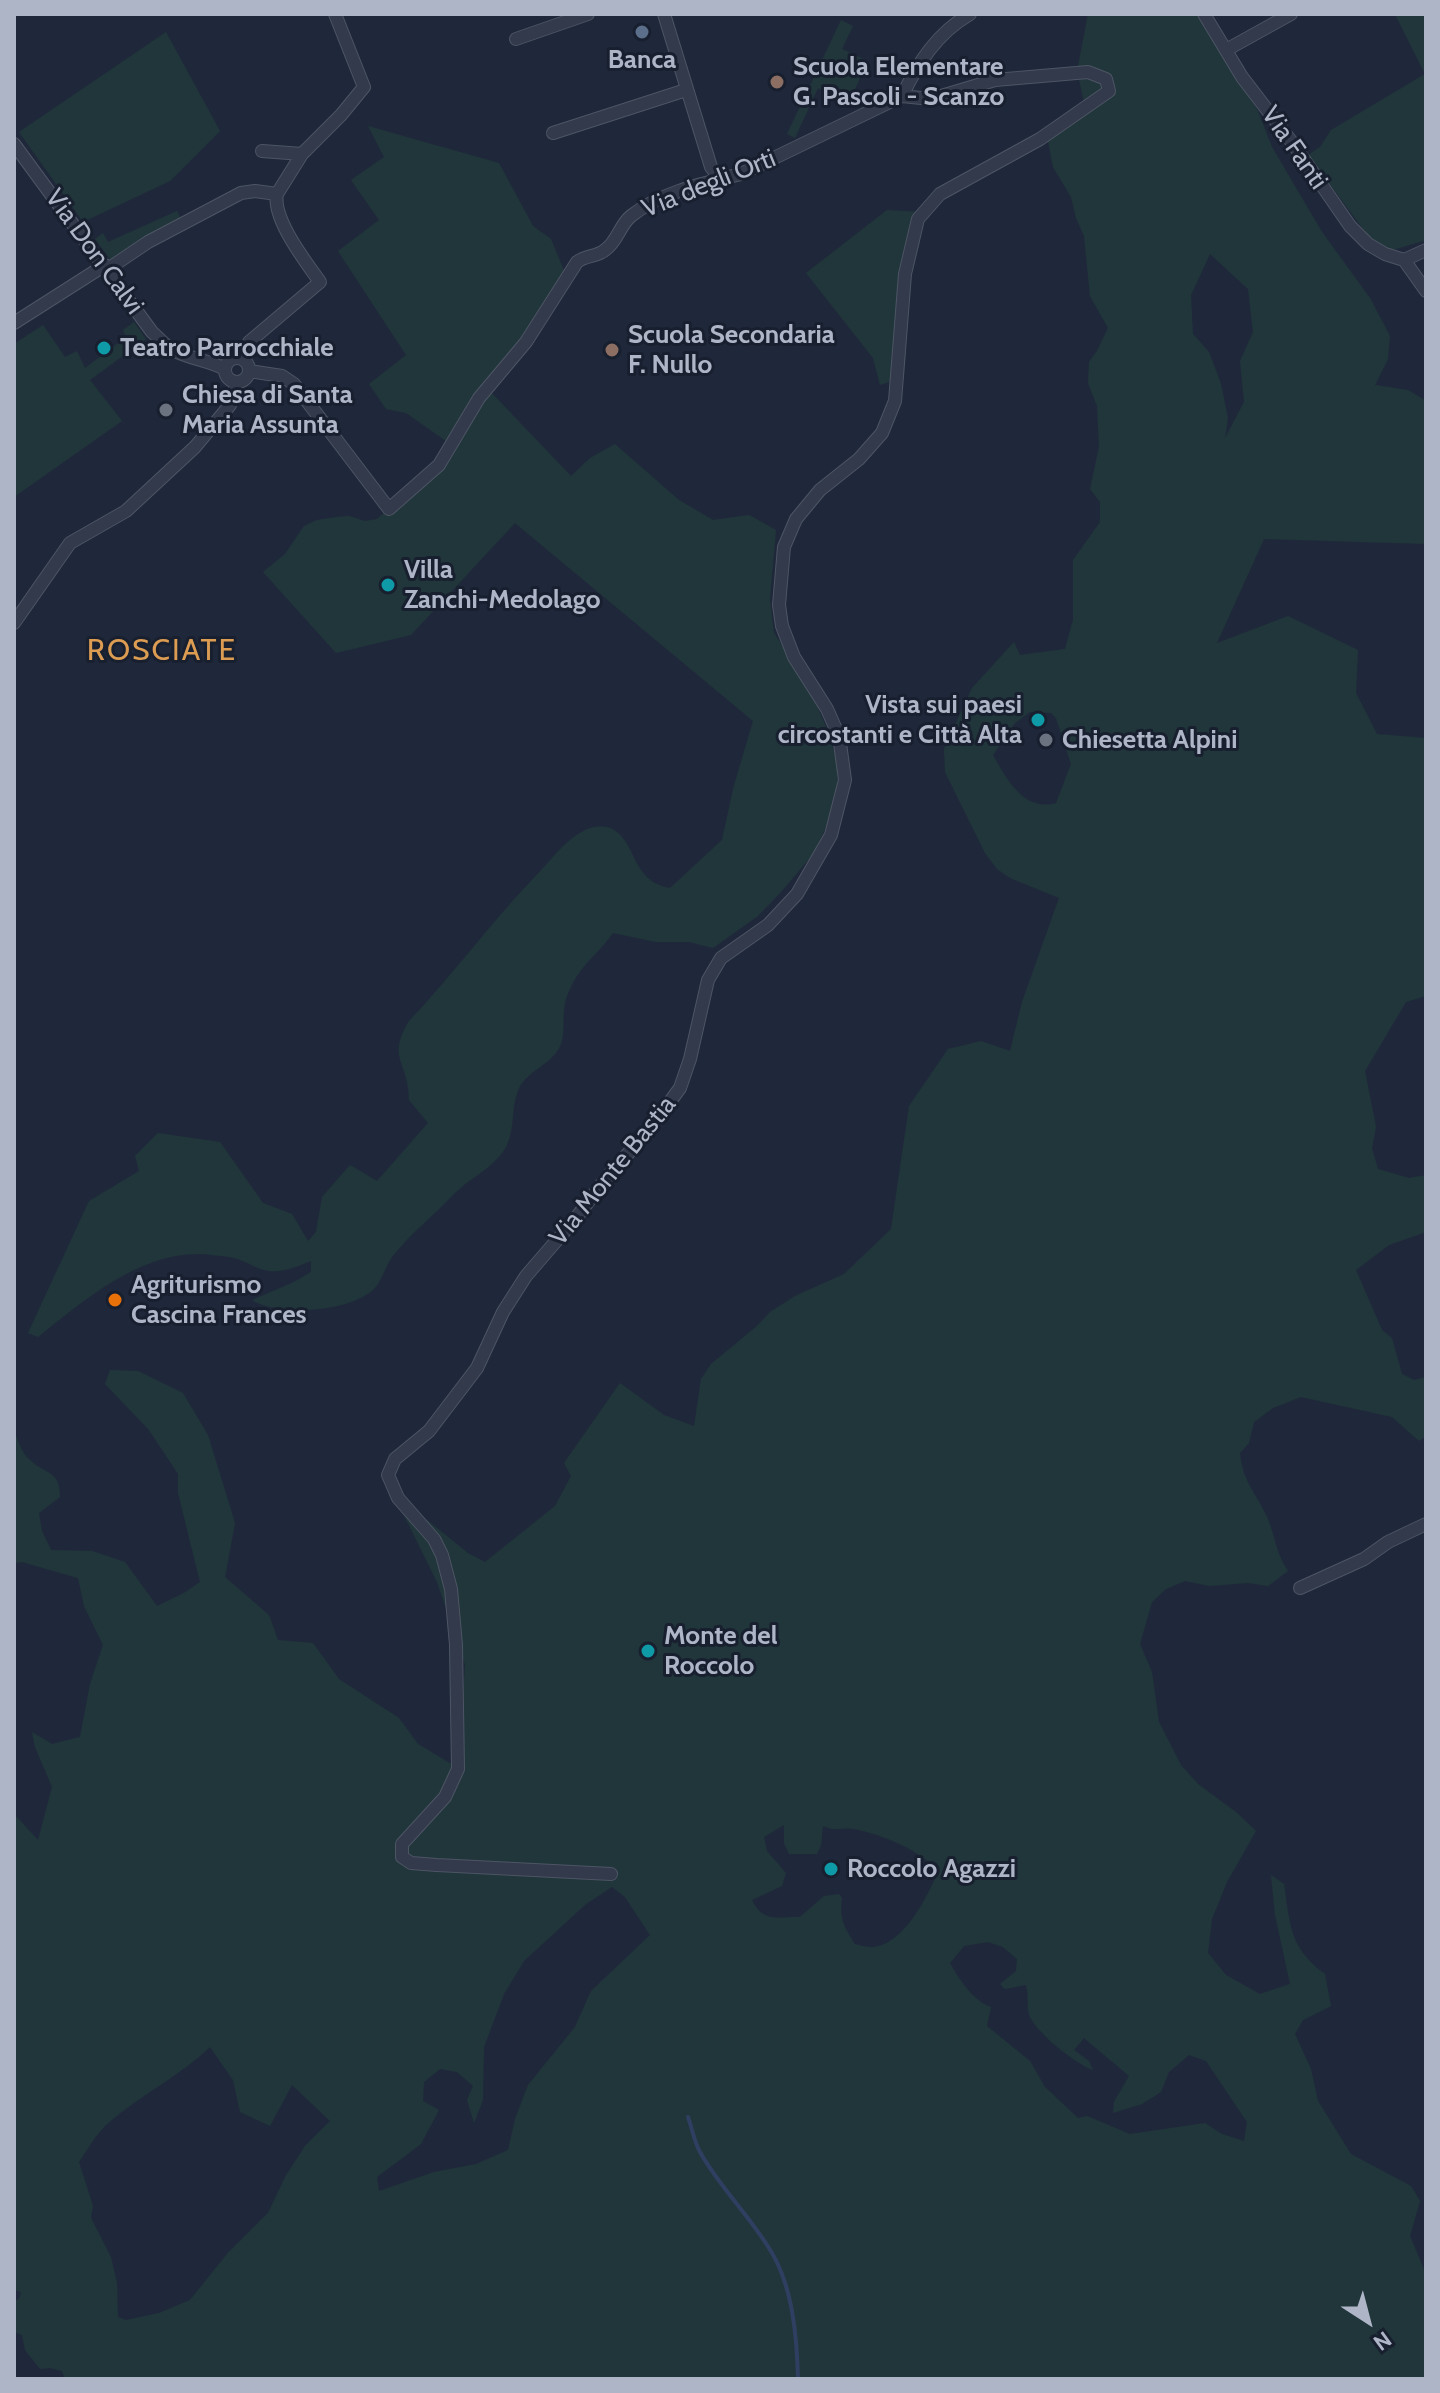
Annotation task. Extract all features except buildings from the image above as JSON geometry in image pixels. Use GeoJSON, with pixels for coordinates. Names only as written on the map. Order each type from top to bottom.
{"type":"FeatureCollection","features":[{"type":"Feature","properties":{"kind":"street"},"geometry":{"type":"LineString","coordinates":[[247,366],[236,358],[228,362],[225,369],[230,380],[243,381],[247,366],[249,342],[320,282],[283,223],[276,201],[277,194],[302,154],[364,87],[335,14]]}},
{"type":"Feature","properties":{"kind":"street"},"geometry":{"type":"LineString","coordinates":[[516,39],[588,14]]}},
{"type":"Feature","properties":{"kind":"street"},"geometry":{"type":"LineString","coordinates":[[664,14],[711,167],[719,178]]}},
{"type":"Feature","properties":{"kind":"street"},"geometry":{"type":"LineString","coordinates":[[902,96],[920,59],[947,29],[970,14]]}},
{"type":"Feature","properties":{"kind":"street","name":"Via Fanti"},"geometry":{"type":"LineString","coordinates":[[1204,14],[1350,226],[1368,244],[1404,260]]}},
{"type":"Feature","properties":{"kind":"street"},"geometry":{"type":"LineString","coordinates":[[1226,50],[1291,14]]}},
{"type":"Feature","properties":{"kind":"street","name":"Via Monte Bastia"},"geometry":{"type":"LineString","coordinates":[[611,1874],[411,1863],[402,1857],[402,1844],[445,1797],[458,1769],[456,1645],[451,1589],[442,1555],[434,1539],[398,1498],[388,1475],[395,1459],[429,1431],[468,1381],[503,1312],[526,1276],[650,1129],[680,1088],[690,1059],[708,980],[721,958],[768,925],[797,894],[831,835],[845,780],[841,748],[827,709],[794,657],[782,626],[779,605],[784,547],[796,519],[820,490],[859,459],[882,433],[895,401],[905,274],[918,219],[940,194],[1057,128],[1102,98],[1109,91],[1109,85],[1106,79],[1088,72],[995,80],[931,99],[902,96]]}},
{"type":"Feature","properties":{"kind":"street"},"geometry":{"type":"LineString","coordinates":[[553,133],[686,90]]}},
{"type":"Feature","properties":{"kind":"street","name":"Via degli Orti"},"geometry":{"type":"LineString","coordinates":[[247,366],[282,376],[294,384],[389,509],[439,465],[479,398],[526,342],[577,262],[609,248],[620,227],[633,215],[669,196],[719,178],[741,174],[902,96]]}},
{"type":"Feature","properties":{"kind":"street","name":"Via Don Calvi"},"geometry":{"type":"LineString","coordinates":[[16,149],[152,332],[171,349],[225,369]]}},
{"type":"Feature","properties":{"kind":"street"},"geometry":{"type":"LineString","coordinates":[[262,151],[302,154]]}},
{"type":"Feature","properties":{"kind":"street"},"geometry":{"type":"LineString","coordinates":[[14,323],[148,242],[241,193],[277,194]]}},
{"type":"Feature","properties":{"kind":"street"},"geometry":{"type":"LineString","coordinates":[[1426,250],[1404,260],[1426,291]]}},
{"type":"Feature","properties":{"kind":"street"},"geometry":{"type":"LineString","coordinates":[[14,623],[70,543],[126,511],[195,447],[230,405],[237,382]]}},
{"type":"Feature","properties":{"kind":"street"},"geometry":{"type":"LineString","coordinates":[[1300,1588],[1364,1559],[1388,1542],[1426,1524]]}},
{"type":"Feature","properties":{"kind":"green space"},"geometry":{"type":"Polygon","coordinates":[[[1088,14],[1196,14],[1258,111],[1272,147],[1322,232],[1370,298],[1390,336],[1388,359],[1375,385],[1408,390],[1426,401],[1426,544],[1264,539],[1217,643],[1288,616],[1358,650],[1356,693],[1377,734],[1426,738],[1426,996],[1406,1002],[1365,1071],[1376,1127],[1372,1148],[1378,1169],[1409,1178],[1426,1175],[1426,1232],[1389,1245],[1356,1270],[1382,1330],[1392,1338],[1402,1374],[1414,1380],[1426,1377],[1426,1436],[1419,1441],[1392,1417],[1301,1397],[1273,1408],[1254,1422],[1249,1443],[1240,1453],[1247,1480],[1267,1517],[1288,1571],[1268,1586],[1248,1583],[1209,1586],[1185,1581],[1166,1589],[1152,1602],[1140,1644],[1152,1672],[1159,1722],[1181,1765],[1198,1784],[1256,1831],[1227,1882],[1212,1919],[1208,1953],[1226,1975],[1260,1994],[1290,1984],[1275,1915],[1271,1875],[1284,1884],[1293,1934],[1304,1955],[1325,1974],[1331,2006],[1303,2020],[1295,2034],[1311,2069],[1318,2101],[1351,2154],[1411,2186],[1420,2201],[1410,2236],[1426,2274],[1426,2379],[65,2379],[62,2371],[40,2369],[25,2350],[22,2335],[14,2332],[14,2301],[19,2299],[21,2292],[14,2290],[14,1814],[38,1840],[52,1787],[32,1732],[52,1744],[80,1737],[90,1684],[103,1645],[84,1606],[78,1578],[22,1562],[14,1563],[14,1432],[27,1457],[51,1474],[59,1488],[60,1497],[39,1513],[42,1531],[51,1550],[92,1551],[125,1562],[157,1606],[200,1582],[178,1493],[178,1474],[149,1430],[105,1384],[110,1370],[138,1371],[183,1393],[208,1435],[235,1523],[225,1577],[269,1615],[278,1640],[313,1643],[339,1679],[399,1718],[418,1744],[458,1768],[465,1665],[437,1582],[400,1507],[411,1507],[468,1553],[485,1562],[555,1506],[571,1476],[564,1463],[620,1383],[664,1415],[694,1426],[701,1379],[711,1364],[770,1312],[795,1296],[844,1274],[891,1229],[909,1106],[948,1049],[981,1041],[1010,1051],[1022,1002],[1059,898],[1010,878],[997,869],[985,853],[945,772],[944,749],[972,688],[1014,642],[1020,655],[1065,649],[1073,620],[1073,560],[1100,522],[1100,502],[1090,489],[1099,447],[1097,406],[1088,383],[1089,362],[1108,328],[1090,296],[1084,236],[1071,197],[1053,167],[1047,136],[1086,111],[1077,71],[1088,14]],[[1210,254],[1191,295],[1193,334],[1209,352],[1221,384],[1228,418],[1225,438],[1244,402],[1240,361],[1253,332],[1248,289],[1210,254]],[[1030,712],[1015,723],[993,755],[1018,792],[1035,803],[1056,803],[1071,764],[1056,718],[1051,713],[1030,712]],[[784,1825],[764,1837],[767,1851],[786,1873],[782,1886],[752,1900],[761,1912],[772,1917],[800,1917],[824,1896],[839,1894],[848,1933],[855,1944],[870,1947],[885,1944],[905,1928],[921,1906],[938,1872],[923,1857],[900,1844],[854,1829],[823,1826],[817,1854],[789,1854],[784,1843],[784,1825]],[[612,1887],[586,1904],[524,1961],[504,1994],[484,2047],[483,2100],[474,2123],[467,2100],[473,2086],[457,2072],[440,2069],[424,2082],[423,2101],[439,2110],[421,2144],[377,2177],[379,2191],[434,2172],[476,2164],[508,2150],[515,2119],[528,2085],[575,2027],[591,1991],[650,1935],[625,1897],[612,1887]],[[988,1942],[964,1946],[950,1963],[972,1995],[991,2007],[987,2026],[1030,2061],[1045,2087],[1078,2118],[1087,2116],[1130,2134],[1205,2123],[1222,2134],[1244,2141],[1247,2122],[1206,2061],[1189,2055],[1169,2072],[1161,2092],[1142,2104],[1113,2113],[1114,2102],[1129,2076],[1084,2038],[1074,2050],[1089,2061],[1093,2070],[1068,2055],[1041,2032],[1029,2013],[1026,1985],[1005,1989],[1000,1984],[1016,1971],[1017,1959],[1003,1947],[988,1942]],[[210,2047],[105,2126],[79,2162],[93,2206],[91,2218],[111,2257],[117,2283],[118,2317],[126,2320],[159,2313],[190,2300],[227,2254],[268,2213],[285,2177],[305,2146],[330,2121],[292,2085],[270,2126],[240,2112],[233,2080],[210,2047]]]}},
{"type":"Feature","properties":{"kind":"green space"},"geometry":{"type":"Polygon","coordinates":[[[1395,14],[1426,14],[1426,240],[1390,251],[1372,241],[1308,155],[1320,147],[1331,130],[1425,74],[1395,14]]]}},
{"type":"Feature","properties":{"kind":"green space"},"geometry":{"type":"Polygon","coordinates":[[[841,20],[853,26],[842,49],[868,61],[849,102],[818,88],[795,138],[787,134],[841,20]]]}},
{"type":"Feature","properties":{"kind":"green space"},"geometry":{"type":"Polygon","coordinates":[[[166,32],[220,131],[170,181],[83,222],[19,132],[166,32]]]}},
{"type":"Feature","properties":{"kind":"green space"},"geometry":{"type":"Polygon","coordinates":[[[368,126],[499,163],[533,226],[551,239],[565,273],[528,334],[446,441],[406,413],[386,409],[369,384],[406,355],[338,251],[379,220],[351,180],[384,157],[368,126]]]}},
{"type":"Feature","properties":{"kind":"green space"},"geometry":{"type":"Polygon","coordinates":[[[887,210],[921,212],[920,242],[911,277],[904,377],[880,385],[873,358],[806,273],[887,210]]]}},
{"type":"Feature","properties":{"kind":"green space"},"geometry":{"type":"Polygon","coordinates":[[[177,211],[181,219],[112,262],[95,239],[103,233],[108,242],[177,211]]]}},
{"type":"Feature","properties":{"kind":"green space"},"geometry":{"type":"Polygon","coordinates":[[[134,322],[146,339],[90,380],[122,421],[14,497],[14,344],[43,325],[65,357],[77,351],[85,368],[126,337],[123,330],[134,322]]]}},
{"type":"Feature","properties":{"kind":"green space"},"geometry":{"type":"Polygon","coordinates":[[[487,388],[571,476],[590,458],[615,444],[679,500],[713,520],[749,515],[776,530],[770,599],[774,633],[805,679],[828,731],[837,762],[838,801],[814,853],[758,916],[713,948],[689,942],[656,942],[613,933],[572,985],[565,1002],[563,1037],[558,1050],[520,1086],[511,1134],[501,1155],[406,1241],[392,1257],[377,1286],[363,1297],[314,1310],[279,1309],[252,1300],[311,1272],[311,1261],[274,1271],[229,1257],[198,1254],[175,1256],[132,1271],[112,1282],[38,1337],[28,1333],[89,1201],[139,1171],[135,1156],[158,1133],[220,1142],[263,1203],[292,1214],[308,1241],[316,1232],[322,1197],[350,1165],[377,1181],[428,1123],[409,1100],[399,1052],[402,1034],[409,1021],[559,850],[578,834],[600,826],[617,832],[647,877],[670,888],[722,840],[753,721],[515,523],[411,635],[336,653],[263,572],[285,554],[304,526],[337,517],[349,516],[365,521],[377,519],[439,465],[487,388]]]}},
{"type":"Feature","properties":{"kind":"waterway"},"geometry":{"type":"LineString","coordinates":[[688,2117],[698,2148],[708,2165],[764,2240],[779,2267],[792,2314],[798,2379]]}},
{"type":"Feature","properties":{"kind":"place","name":"Banca"},"geometry":{"type":"Point","coordinates":[642,32]}},
{"type":"Feature","properties":{"kind":"place","name":"Scuola Elementare G. Pascoli - Scanzo"},"geometry":{"type":"Point","coordinates":[777,82]}},
{"type":"Feature","properties":{"kind":"place","name":"Teatro Parrocchiale"},"geometry":{"type":"Point","coordinates":[104,348]}},
{"type":"Feature","properties":{"kind":"place","name":"Scuola Secondaria F. Nullo"},"geometry":{"type":"Point","coordinates":[612,350]}},
{"type":"Feature","properties":{"kind":"place","name":"Chiesa di Santa Maria Assunta"},"geometry":{"type":"Point","coordinates":[166,410]}},
{"type":"Feature","properties":{"kind":"place","name":"Villa Zanchi-Medolago"},"geometry":{"type":"Point","coordinates":[388,585]}},
{"type":"Feature","properties":{"kind":"place","name":"Vista sui paesi circostanti e Città Alta"},"geometry":{"type":"Point","coordinates":[1038,720]}},
{"type":"Feature","properties":{"kind":"place","name":"Chiesetta Alpini"},"geometry":{"type":"Point","coordinates":[1046,740]}},
{"type":"Feature","properties":{"kind":"place","name":"Agriturismo Cascina Frances"},"geometry":{"type":"Point","coordinates":[115,1300]}},
{"type":"Feature","properties":{"kind":"place","name":"Monte del Roccolo"},"geometry":{"type":"Point","coordinates":[648,1651]}},
{"type":"Feature","properties":{"kind":"place","name":"Roccolo Agazzi"},"geometry":{"type":"Point","coordinates":[831,1869]}},
{"type":"Feature","properties":{"kind":"district","name":"ROSCIATE"},"geometry":{"type":"Point","coordinates":[162,651]}}]}
